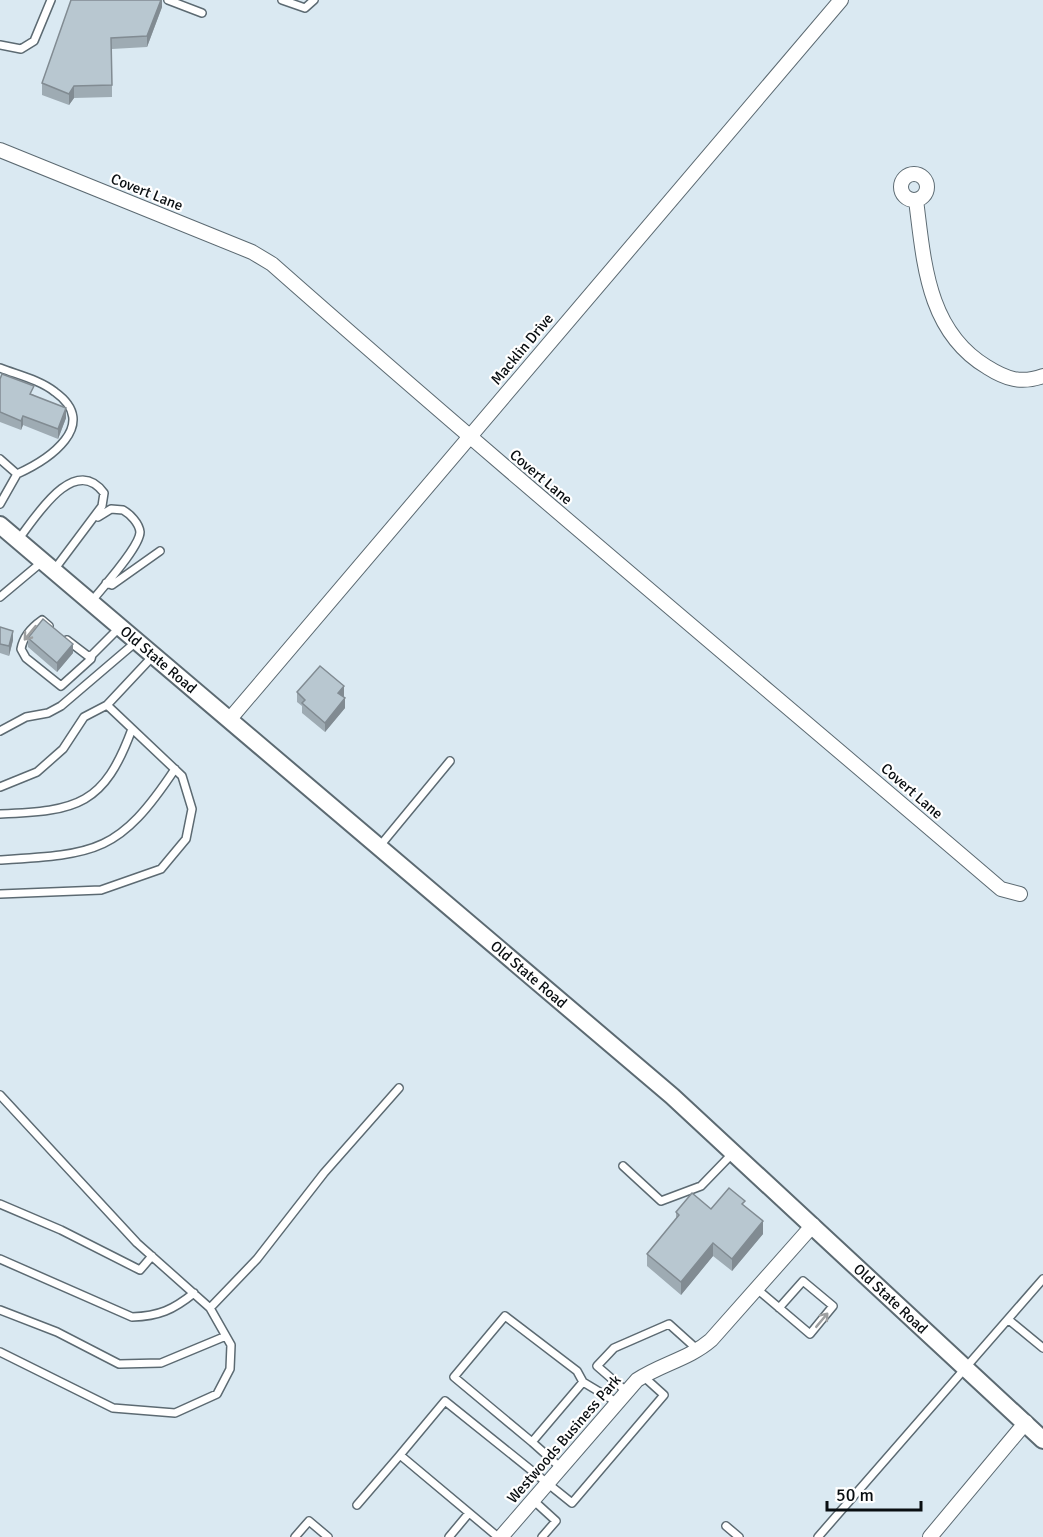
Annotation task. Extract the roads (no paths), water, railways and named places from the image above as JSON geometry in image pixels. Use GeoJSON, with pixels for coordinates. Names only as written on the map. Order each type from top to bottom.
{"type":"FeatureCollection","features":[{"type":"Feature","properties":{"kind":"street","name":"Macklin Drive"},"geometry":{"type":"LineString","coordinates":[[229,720],[841,0]]}},
{"type":"Feature","properties":{"kind":"street","name":"Covert Lane"},"geometry":{"type":"LineString","coordinates":[[0,150],[252,252],[272,264],[468,438],[665,601],[1001,889],[1020,894]]}},
{"type":"Feature","properties":{"kind":"street"},"geometry":{"type":"LineString","coordinates":[[916,200],[928,283],[942,324],[960,345],[995,372],[1012,380],[1030,381],[1043,376]]}},
{"type":"Feature","properties":{"kind":"street","name":"Old State Road"},"geometry":{"type":"LineString","coordinates":[[0,525],[672,1096],[1043,1440]]}},
{"type":"Feature","properties":{"kind":"street","name":"Westwoods Business Park"},"geometry":{"type":"LineString","coordinates":[[500,1537],[643,1376],[699,1351],[813,1225]]}},
{"type":"Feature","properties":{"kind":"street"},"geometry":{"type":"LineString","coordinates":[[930,1537],[1026,1422]]}},
{"type":"Feature","properties":{"kind":"lane"},"geometry":{"type":"LineString","coordinates":[[0,45],[21,49],[34,41],[51,0]]}},
{"type":"Feature","properties":{"kind":"lane"},"geometry":{"type":"LineString","coordinates":[[168,0],[202,13]]}},
{"type":"Feature","properties":{"kind":"lane"},"geometry":{"type":"LineString","coordinates":[[282,0],[306,8],[314,0]]}},
{"type":"Feature","properties":{"kind":"lane"},"geometry":{"type":"LineString","coordinates":[[0,368],[56,392],[71,411],[73,418],[67,438],[53,453],[17,474],[0,504]]}},
{"type":"Feature","properties":{"kind":"lane"},"geometry":{"type":"LineString","coordinates":[[0,459],[17,474]]}},
{"type":"Feature","properties":{"kind":"lane"},"geometry":{"type":"LineString","coordinates":[[0,597],[48,566],[91,521],[102,506],[104,493],[90,482],[73,480],[38,513],[18,540]]}},
{"type":"Feature","properties":{"kind":"lane"},"geometry":{"type":"LineString","coordinates":[[91,521],[105,512],[118,508],[129,513],[138,526],[138,540],[91,602]]}},
{"type":"Feature","properties":{"kind":"lane"},"geometry":{"type":"LineString","coordinates":[[106,583],[112,585],[118,582],[160,551]]}},
{"type":"Feature","properties":{"kind":"lane"},"geometry":{"type":"LineString","coordinates":[[92,655],[84,653],[42,621],[25,638],[21,649],[26,658],[61,686],[92,659],[92,655],[120,627]]}},
{"type":"Feature","properties":{"kind":"lane"},"geometry":{"type":"LineString","coordinates":[[0,731],[26,717],[48,713],[61,706],[136,641]]}},
{"type":"Feature","properties":{"kind":"lane"},"geometry":{"type":"LineString","coordinates":[[0,787],[37,772],[63,748],[84,717],[107,705],[153,656]]}},
{"type":"Feature","properties":{"kind":"lane"},"geometry":{"type":"LineString","coordinates":[[0,894],[101,890],[161,869],[186,839],[192,809],[182,776],[107,705]]}},
{"type":"Feature","properties":{"kind":"lane"},"geometry":{"type":"LineString","coordinates":[[0,814],[34,813],[80,802],[100,789],[122,757],[132,729]]}},
{"type":"Feature","properties":{"kind":"lane"},"geometry":{"type":"LineString","coordinates":[[379,847],[450,761]]}},
{"type":"Feature","properties":{"kind":"lane"},"geometry":{"type":"LineString","coordinates":[[0,860],[77,853],[96,849],[120,837],[141,815],[175,769]]}},
{"type":"Feature","properties":{"kind":"lane"},"geometry":{"type":"LineString","coordinates":[[210,1308],[257,1259],[324,1173],[399,1088]]}},
{"type":"Feature","properties":{"kind":"lane"},"geometry":{"type":"LineString","coordinates":[[0,1095],[152,1256],[210,1308],[231,1345],[230,1369],[217,1394],[175,1413],[113,1408],[0,1352]]}},
{"type":"Feature","properties":{"kind":"lane"},"geometry":{"type":"LineString","coordinates":[[623,1166],[661,1200],[701,1186],[734,1152]]}},
{"type":"Feature","properties":{"kind":"lane"},"geometry":{"type":"LineString","coordinates":[[0,1204],[61,1230],[140,1270],[152,1256]]}},
{"type":"Feature","properties":{"kind":"lane"},"geometry":{"type":"LineString","coordinates":[[0,1259],[132,1317],[155,1316],[174,1309],[194,1293]]}},
{"type":"Feature","properties":{"kind":"lane"},"geometry":{"type":"LineString","coordinates":[[818,1537],[1043,1279]]}},
{"type":"Feature","properties":{"kind":"lane"},"geometry":{"type":"LineString","coordinates":[[757,1289],[779,1308],[810,1334],[833,1306],[803,1281],[779,1308]]}},
{"type":"Feature","properties":{"kind":"lane"},"geometry":{"type":"LineString","coordinates":[[0,1310],[57,1332],[119,1364],[160,1363],[226,1336]]}},
{"type":"Feature","properties":{"kind":"lane"},"geometry":{"type":"LineString","coordinates":[[561,1468],[454,1377],[505,1316],[577,1371],[583,1382],[618,1403]]}},
{"type":"Feature","properties":{"kind":"lane"},"geometry":{"type":"LineString","coordinates":[[1009,1320],[1043,1348]]}},
{"type":"Feature","properties":{"kind":"lane"},"geometry":{"type":"LineString","coordinates":[[627,1392],[597,1366],[614,1348],[669,1324],[699,1351]]}},
{"type":"Feature","properties":{"kind":"lane"},"geometry":{"type":"LineString","coordinates":[[357,1505],[445,1401],[572,1503],[664,1395],[643,1376]]}},
{"type":"Feature","properties":{"kind":"lane"},"geometry":{"type":"LineString","coordinates":[[532,1442],[583,1382]]}},
{"type":"Feature","properties":{"kind":"lane"},"geometry":{"type":"LineString","coordinates":[[400,1455],[500,1537]]}},
{"type":"Feature","properties":{"kind":"lane"},"geometry":{"type":"LineString","coordinates":[[533,1500],[556,1521],[542,1537]]}},
{"type":"Feature","properties":{"kind":"lane"},"geometry":{"type":"LineString","coordinates":[[449,1537],[469,1513]]}},
{"type":"Feature","properties":{"kind":"lane"},"geometry":{"type":"LineString","coordinates":[[295,1537],[309,1521],[328,1537]]}},
{"type":"Feature","properties":{"kind":"lane"},"geometry":{"type":"LineString","coordinates":[[726,1526],[739,1537]]}}]}
